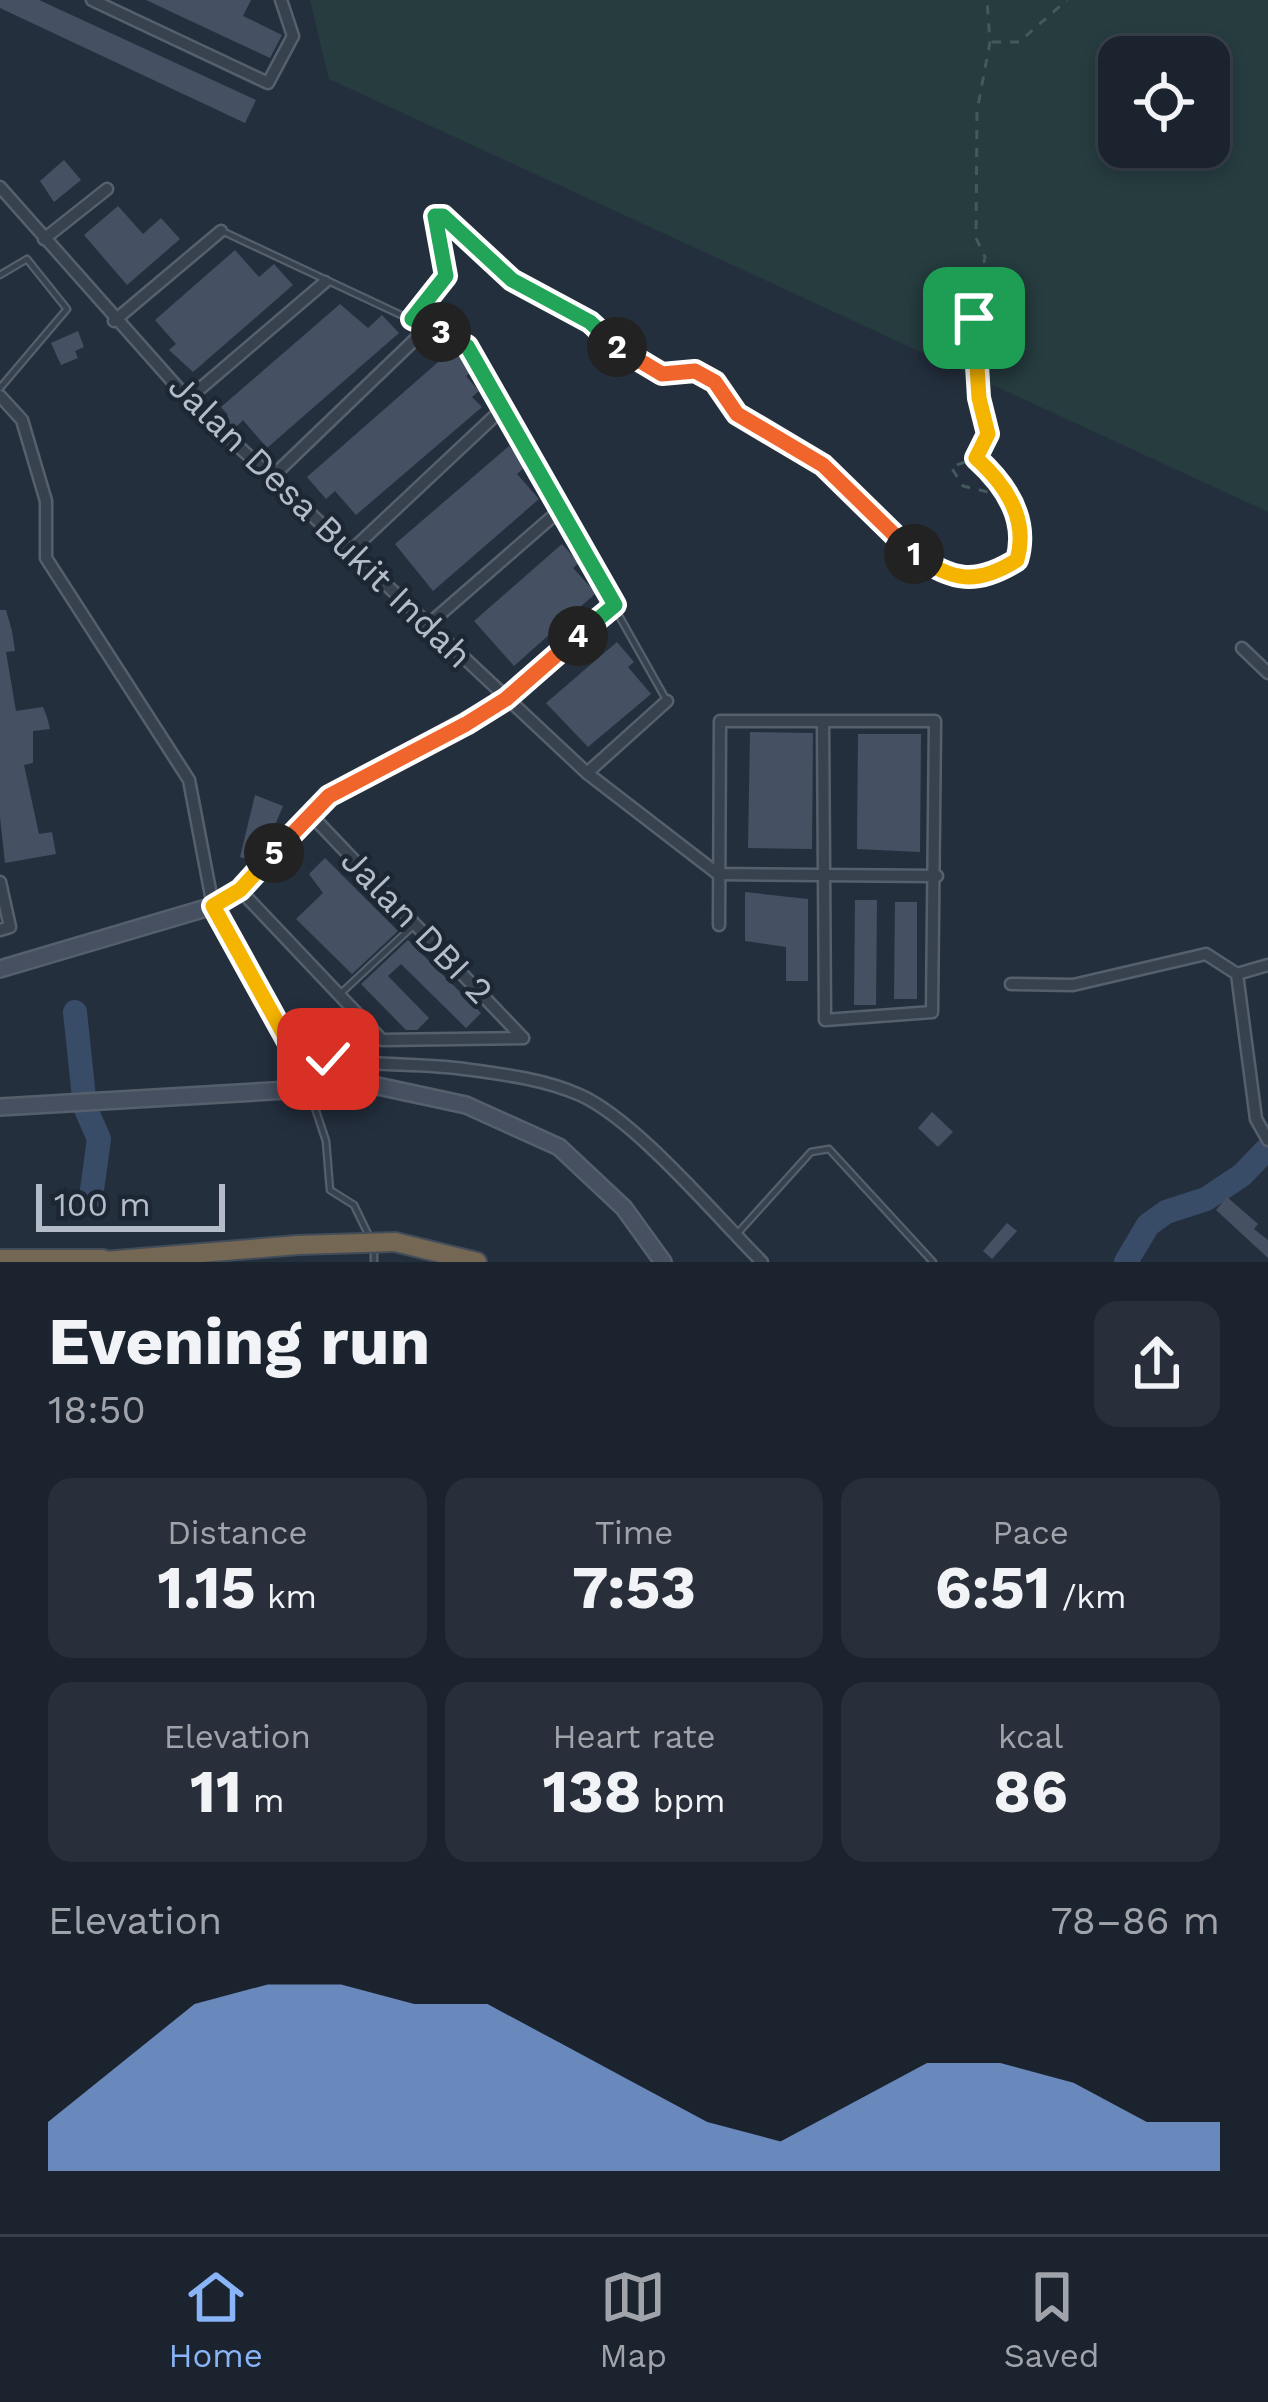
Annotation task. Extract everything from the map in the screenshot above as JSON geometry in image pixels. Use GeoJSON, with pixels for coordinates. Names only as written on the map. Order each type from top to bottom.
{"type":"FeatureCollection","features":[{"type":"Feature","properties":{"kind":"highway"},"geometry":{"type":"LineString","coordinates":[[92,1262],[395,1242],[477,1262]]}},
{"type":"Feature","properties":{"kind":"highway"},"geometry":{"type":"LineString","coordinates":[[0,1259],[136,1258]]}},
{"type":"Feature","properties":{"kind":"street"},"geometry":{"type":"LineString","coordinates":[[92,0],[114,5],[268,83],[292,36],[281,0]]}},
{"type":"Feature","properties":{"kind":"street","name":"Jalan Desa Bukit Indah"},"geometry":{"type":"LineString","coordinates":[[0,187],[114,321],[188,399],[587,773],[718,874]]}},
{"type":"Feature","properties":{"kind":"street"},"geometry":{"type":"LineString","coordinates":[[44,239],[107,189]]}},
{"type":"Feature","properties":{"kind":"street"},"geometry":{"type":"LineString","coordinates":[[114,321],[221,231]]}},
{"type":"Feature","properties":{"kind":"street"},"geometry":{"type":"LineString","coordinates":[[188,399],[325,282]]}},
{"type":"Feature","properties":{"kind":"street"},"geometry":{"type":"LineString","coordinates":[[273,476],[429,326]]}},
{"type":"Feature","properties":{"kind":"street"},"geometry":{"type":"LineString","coordinates":[[0,392],[22,420],[46,501],[46,558],[189,780],[213,906],[292,1049],[328,1059],[460,1068],[540,1082],[580,1095],[625,1126],[762,1262]]}},
{"type":"Feature","properties":{"kind":"street"},"geometry":{"type":"LineString","coordinates":[[353,549],[500,411]]}},
{"type":"Feature","properties":{"kind":"street"},"geometry":{"type":"LineString","coordinates":[[429,624],[560,510]]}},
{"type":"Feature","properties":{"kind":"street"},"geometry":{"type":"LineString","coordinates":[[0,969],[213,906],[240,890],[329,796],[506,699],[615,605]]}},
{"type":"Feature","properties":{"kind":"street"},"geometry":{"type":"LineString","coordinates":[[1243,648],[1268,673]]}},
{"type":"Feature","properties":{"kind":"street"},"geometry":{"type":"LineString","coordinates":[[587,773],[667,701]]}},
{"type":"Feature","properties":{"kind":"street"},"geometry":{"type":"LineString","coordinates":[[719,925],[720,721],[823,721],[935,721],[932,1012],[825,1020],[823,721]]}},
{"type":"Feature","properties":{"kind":"street","name":"Jalan DBI 2"},"geometry":{"type":"LineString","coordinates":[[311,814],[523,1037],[382,1040],[339,994]]}},
{"type":"Feature","properties":{"kind":"street"},"geometry":{"type":"LineString","coordinates":[[718,874],[937,876]]}},
{"type":"Feature","properties":{"kind":"street"},"geometry":{"type":"LineString","coordinates":[[0,882],[5,929]]}},
{"type":"Feature","properties":{"kind":"street"},"geometry":{"type":"LineString","coordinates":[[240,890],[339,994]]}},
{"type":"Feature","properties":{"kind":"street"},"geometry":{"type":"LineString","coordinates":[[1011,984],[1072,985],[1207,954],[1237,974],[1256,1119],[1268,1140]]}},
{"type":"Feature","properties":{"kind":"street"},"geometry":{"type":"LineString","coordinates":[[1237,974],[1268,965]]}},
{"type":"Feature","properties":{"kind":"street"},"geometry":{"type":"LineString","coordinates":[[0,1107],[373,1085],[466,1105],[559,1147],[623,1208],[663,1262]]}},
{"type":"Feature","properties":{"kind":"lane"},"geometry":{"type":"LineString","coordinates":[[221,231],[467,346],[667,701]]}},
{"type":"Feature","properties":{"kind":"lane"},"geometry":{"type":"LineString","coordinates":[[0,275],[27,259],[67,309],[0,392]]}},
{"type":"Feature","properties":{"kind":"lane"},"geometry":{"type":"LineString","coordinates":[[339,994],[415,924]]}},
{"type":"Feature","properties":{"kind":"lane"},"geometry":{"type":"LineString","coordinates":[[292,1049],[326,1141],[330,1190],[354,1205],[375,1251],[374,1262]]}},
{"type":"Feature","properties":{"kind":"lane"},"geometry":{"type":"LineString","coordinates":[[735,1236],[811,1152],[829,1149],[933,1262]]}},
{"type":"Feature","properties":{"kind":"path"},"geometry":{"type":"LineString","coordinates":[[987,0],[990,42],[977,111],[976,238],[986,257],[974,318],[979,398],[988,434],[976,458],[951,467],[953,478],[983,493],[1009,497]]}},
{"type":"Feature","properties":{"kind":"path"},"geometry":{"type":"LineString","coordinates":[[990,42],[1019,42],[1067,0]]}},
{"type":"Feature","properties":{"kind":"path"},"geometry":{"type":"LineString","coordinates":[[412,319],[446,276],[434,227],[435,216],[443,216],[512,280],[590,322],[636,363],[662,374],[695,371],[715,382],[737,414],[823,465],[899,543],[932,567],[964,578],[990,577],[1017,560],[1022,525],[1009,497],[976,458]]}},
{"type":"Feature","properties":{"kind":"green space"},"geometry":{"type":"Polygon","coordinates":[[[310,0],[1268,0],[1268,512],[329,79],[310,0]]]}},
{"type":"Feature","properties":{"kind":"building"},"geometry":{"type":"Polygon","coordinates":[[[0,0],[39,0],[256,100],[245,123],[0,8],[0,0]]]}},
{"type":"Feature","properties":{"kind":"building"},"geometry":{"type":"Polygon","coordinates":[[[146,0],[251,0],[243,16],[282,35],[270,58],[146,0]]]}},
{"type":"Feature","properties":{"kind":"building"},"geometry":{"type":"Polygon","coordinates":[[[64,160],[81,180],[54,202],[40,181],[64,160]]]}},
{"type":"Feature","properties":{"kind":"building"},"geometry":{"type":"Polygon","coordinates":[[[118,206],[143,234],[161,218],[180,239],[127,285],[84,235],[118,206]]]}},
{"type":"Feature","properties":{"kind":"building"},"geometry":{"type":"Polygon","coordinates":[[[235,250],[259,277],[274,264],[293,285],[193,372],[169,350],[176,344],[155,320],[235,250]]]}},
{"type":"Feature","properties":{"kind":"building"},"geometry":{"type":"Polygon","coordinates":[[[340,304],[368,328],[382,315],[399,333],[267,448],[243,420],[234,429],[223,419],[228,415],[221,407],[340,304]]]}},
{"type":"Feature","properties":{"kind":"building"},"geometry":{"type":"Polygon","coordinates":[[[78,331],[84,347],[75,351],[78,358],[61,365],[51,343],[78,331]]]}},
{"type":"Feature","properties":{"kind":"building"},"geometry":{"type":"Polygon","coordinates":[[[453,349],[472,371],[466,376],[479,391],[472,397],[482,407],[356,515],[335,491],[326,499],[307,477],[453,349]]]}},
{"type":"Feature","properties":{"kind":"building"},"geometry":{"type":"Polygon","coordinates":[[[509,446],[526,466],[517,474],[539,499],[433,591],[395,544],[509,446]]]}},
{"type":"Feature","properties":{"kind":"building"},"geometry":{"type":"Polygon","coordinates":[[[562,544],[579,563],[573,568],[596,593],[514,666],[474,621],[562,544]]]}},
{"type":"Feature","properties":{"kind":"building"},"geometry":{"type":"Polygon","coordinates":[[[0,610],[6,610],[12,631],[15,651],[6,652],[16,711],[43,707],[50,729],[33,731],[33,763],[24,765],[39,834],[52,832],[56,854],[5,863],[0,817],[0,610]]]}},
{"type":"Feature","properties":{"kind":"building"},"geometry":{"type":"Polygon","coordinates":[[[617,642],[634,662],[628,667],[651,694],[588,747],[546,703],[617,642]]]}},
{"type":"Feature","properties":{"kind":"building"},"geometry":{"type":"Polygon","coordinates":[[[750,732],[813,733],[812,849],[748,848],[750,732]]]}},
{"type":"Feature","properties":{"kind":"building"},"geometry":{"type":"Polygon","coordinates":[[[858,734],[921,734],[920,852],[857,849],[858,734]]]}},
{"type":"Feature","properties":{"kind":"building"},"geometry":{"type":"Polygon","coordinates":[[[255,795],[283,806],[275,825],[282,828],[251,861],[240,857],[255,795]]]}},
{"type":"Feature","properties":{"kind":"building"},"geometry":{"type":"Polygon","coordinates":[[[325,858],[398,931],[352,974],[296,919],[323,893],[309,874],[325,858]]]}},
{"type":"Feature","properties":{"kind":"building"},"geometry":{"type":"Polygon","coordinates":[[[745,892],[808,899],[808,981],[786,981],[786,947],[745,941],[745,892]]]}},
{"type":"Feature","properties":{"kind":"building"},"geometry":{"type":"Polygon","coordinates":[[[855,900],[877,900],[876,1005],[854,1005],[855,900]]]}},
{"type":"Feature","properties":{"kind":"building"},"geometry":{"type":"Polygon","coordinates":[[[895,902],[917,902],[917,999],[894,999],[895,902]]]}},
{"type":"Feature","properties":{"kind":"building"},"geometry":{"type":"Polygon","coordinates":[[[408,940],[481,1013],[466,1028],[401,964],[388,976],[429,1018],[417,1030],[406,1030],[361,984],[408,940]]]}},
{"type":"Feature","properties":{"kind":"building"},"geometry":{"type":"Polygon","coordinates":[[[932,1112],[953,1132],[938,1147],[918,1128],[932,1112]]]}},
{"type":"Feature","properties":{"kind":"building"},"geometry":{"type":"Polygon","coordinates":[[[1227,1197],[1258,1224],[1254,1229],[1268,1240],[1268,1258],[1216,1210],[1227,1197]]]}},
{"type":"Feature","properties":{"kind":"building"},"geometry":{"type":"Polygon","coordinates":[[[1007,1223],[1017,1231],[992,1259],[983,1251],[1007,1223]]]}},
{"type":"Feature","properties":{"kind":"waterway"},"geometry":{"type":"LineString","coordinates":[[75,1012],[85,1107],[99,1139],[91,1197]]}},
{"type":"Feature","properties":{"kind":"waterway"},"geometry":{"type":"LineString","coordinates":[[1126,1262],[1148,1225],[1166,1212],[1206,1199],[1242,1175],[1267,1149]]}},
{"type":"Feature","properties":{"kind":"route"},"geometry":{"type":"LineString","coordinates":[[328,1059],[292,1049],[213,906],[240,890],[329,796],[506,699],[615,605],[467,346],[412,319],[433,299],[446,276],[435,216],[443,216],[512,280],[590,322],[636,363],[662,374],[695,371],[715,382],[737,414],[823,465],[899,543],[932,567],[964,578],[990,577],[1017,560],[1023,539],[1009,497],[976,458],[988,434],[979,398],[974,318]]}}]}
